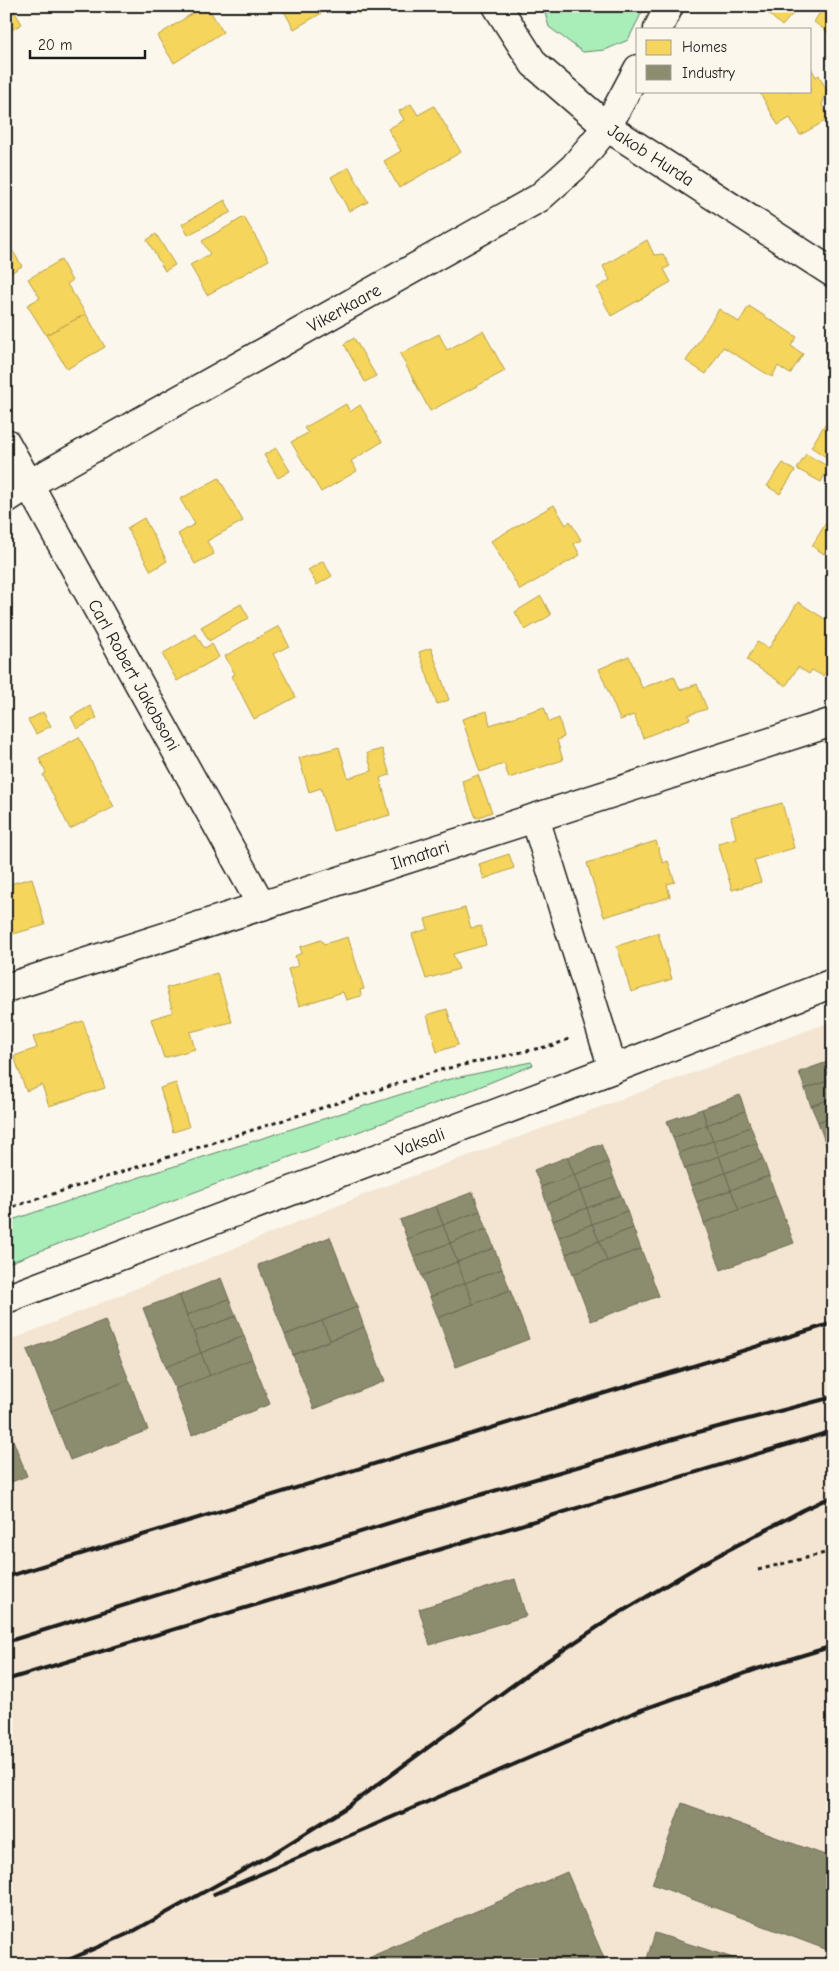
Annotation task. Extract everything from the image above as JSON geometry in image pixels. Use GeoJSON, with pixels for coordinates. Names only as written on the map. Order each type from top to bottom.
{"type":"FeatureCollection","features":[{"type":"Feature","properties":{"kind":"street","name":"Jakob Hurda"},"geometry":{"type":"LineString","coordinates":[[497,6],[534,64],[607,127],[833,273]]}},
{"type":"Feature","properties":{"kind":"street"},"geometry":{"type":"LineString","coordinates":[[658,28],[669,6]]}},
{"type":"Feature","properties":{"kind":"street","name":"Vikerkaare"},"geometry":{"type":"LineString","coordinates":[[6,499],[29,484],[539,198],[574,167],[607,127],[636,73]]}},
{"type":"Feature","properties":{"kind":"street","name":"Carl Robert Jakobsoni"},"geometry":{"type":"LineString","coordinates":[[6,443],[262,906]]}},
{"type":"Feature","properties":{"kind":"street","name":"Ilmatari"},"geometry":{"type":"LineString","coordinates":[[6,988],[833,722]]}},
{"type":"Feature","properties":{"kind":"street"},"geometry":{"type":"LineString","coordinates":[[534,818],[613,1069]]}},
{"type":"Feature","properties":{"kind":"street","name":"Vaksali"},"geometry":{"type":"LineString","coordinates":[[6,1299],[613,1069],[833,983]]}},
{"type":"Feature","properties":{"kind":"path"},"geometry":{"type":"LineString","coordinates":[[6,1209],[440,1070],[554,1045],[600,1029]]}},
{"type":"Feature","properties":{"kind":"path"},"geometry":{"type":"LineString","coordinates":[[758,1570],[833,1551]]}},
{"type":"Feature","properties":{"kind":"shaded area"},"geometry":{"type":"Polygon","coordinates":[[[833,1021],[833,1965],[6,1965],[6,1342],[378,1189],[833,1021]]]}},
{"type":"Feature","properties":{"kind":"green space"},"geometry":{"type":"Polygon","coordinates":[[[543,6],[645,6],[628,40],[605,50],[583,52],[549,27],[543,6]]]}},
{"type":"Feature","properties":{"kind":"green space"},"geometry":{"type":"Polygon","coordinates":[[[531,1062],[533,1065],[469,1091],[6,1264],[6,1222],[137,1178],[446,1080],[531,1062]]]}},
{"type":"Feature","properties":{"kind":"building: Homes"},"geometry":{"type":"Polygon","coordinates":[[[6,6],[11,6],[22,24],[6,33],[6,6]]]}},
{"type":"Feature","properties":{"kind":"building: Homes"},"geometry":{"type":"Polygon","coordinates":[[[204,6],[207,6],[223,32],[174,63],[157,36],[204,6]]]}},
{"type":"Feature","properties":{"kind":"building: Homes"},"geometry":{"type":"Polygon","coordinates":[[[281,6],[334,6],[294,29],[281,6]]]}},
{"type":"Feature","properties":{"kind":"building: Homes"},"geometry":{"type":"Polygon","coordinates":[[[353,6],[372,6],[358,14],[353,6]]]}},
{"type":"Feature","properties":{"kind":"building: Homes"},"geometry":{"type":"Polygon","coordinates":[[[760,6],[796,6],[798,8],[782,26],[760,6]]]}},
{"type":"Feature","properties":{"kind":"building: Homes"},"geometry":{"type":"Polygon","coordinates":[[[824,6],[833,6],[833,36],[814,22],[824,6]]]}},
{"type":"Feature","properties":{"kind":"building: Homes"},"geometry":{"type":"Polygon","coordinates":[[[812,70],[816,77],[819,75],[827,91],[822,105],[829,119],[800,135],[790,118],[778,125],[760,92],[812,92],[812,70]]]}},
{"type":"Feature","properties":{"kind":"building: Homes"},"geometry":{"type":"Polygon","coordinates":[[[411,104],[418,115],[434,106],[461,152],[399,188],[384,161],[401,151],[388,129],[404,120],[399,111],[411,104]]]}},
{"type":"Feature","properties":{"kind":"building: Homes"},"geometry":{"type":"Polygon","coordinates":[[[349,167],[368,202],[349,211],[331,177],[349,167]]]}},
{"type":"Feature","properties":{"kind":"building: Homes"},"geometry":{"type":"Polygon","coordinates":[[[225,200],[231,212],[188,235],[182,224],[225,200]]]}},
{"type":"Feature","properties":{"kind":"building: Homes"},"geometry":{"type":"Polygon","coordinates":[[[244,217],[269,260],[207,295],[190,265],[210,254],[202,241],[244,217]]]}},
{"type":"Feature","properties":{"kind":"building: Homes"},"geometry":{"type":"Polygon","coordinates":[[[156,234],[175,265],[165,271],[147,240],[156,234]]]}},
{"type":"Feature","properties":{"kind":"building: Homes"},"geometry":{"type":"Polygon","coordinates":[[[6,240],[22,266],[6,276],[6,240]]]}},
{"type":"Feature","properties":{"kind":"building: Homes"},"geometry":{"type":"Polygon","coordinates":[[[647,240],[654,255],[663,254],[670,266],[664,269],[671,282],[611,316],[597,288],[610,280],[603,266],[647,240]]]}},
{"type":"Feature","properties":{"kind":"building: Homes"},"geometry":{"type":"Polygon","coordinates":[[[61,260],[72,281],[67,284],[86,314],[46,335],[27,305],[40,298],[28,279],[61,260]]]}},
{"type":"Feature","properties":{"kind":"building: Homes"},"geometry":{"type":"Polygon","coordinates":[[[749,306],[797,337],[791,346],[803,354],[790,374],[778,366],[772,377],[723,347],[706,374],[686,361],[719,309],[739,322],[749,306]]]}},
{"type":"Feature","properties":{"kind":"building: Homes"},"geometry":{"type":"Polygon","coordinates":[[[86,314],[105,347],[67,369],[46,335],[86,314]]]}},
{"type":"Feature","properties":{"kind":"building: Homes"},"geometry":{"type":"Polygon","coordinates":[[[483,331],[505,371],[430,411],[400,354],[439,334],[447,350],[483,331]]]}},
{"type":"Feature","properties":{"kind":"building: Homes"},"geometry":{"type":"Polygon","coordinates":[[[354,338],[376,376],[365,382],[344,344],[354,338]]]}},
{"type":"Feature","properties":{"kind":"building: Homes"},"geometry":{"type":"Polygon","coordinates":[[[346,404],[350,412],[360,405],[382,442],[351,461],[357,471],[321,492],[291,442],[308,433],[304,428],[346,404]]]}},
{"type":"Feature","properties":{"kind":"building: Homes"},"geometry":{"type":"Polygon","coordinates":[[[833,411],[833,446],[826,457],[811,447],[833,411]]]}},
{"type":"Feature","properties":{"kind":"building: Homes"},"geometry":{"type":"Polygon","coordinates":[[[276,448],[290,471],[278,478],[264,455],[276,448]]]}},
{"type":"Feature","properties":{"kind":"building: Homes"},"geometry":{"type":"Polygon","coordinates":[[[806,454],[829,467],[821,482],[797,469],[806,454]]]}},
{"type":"Feature","properties":{"kind":"building: Homes"},"geometry":{"type":"Polygon","coordinates":[[[783,463],[795,471],[780,494],[767,486],[783,463]]]}},
{"type":"Feature","properties":{"kind":"building: Homes"},"geometry":{"type":"Polygon","coordinates":[[[219,478],[243,521],[207,541],[214,554],[195,564],[178,534],[195,524],[180,499],[219,478]]]}},
{"type":"Feature","properties":{"kind":"building: Homes"},"geometry":{"type":"Polygon","coordinates":[[[554,505],[566,525],[570,521],[581,540],[574,544],[580,555],[520,590],[491,541],[554,505]]]}},
{"type":"Feature","properties":{"kind":"building: Homes"},"geometry":{"type":"Polygon","coordinates":[[[144,518],[167,561],[151,571],[127,528],[144,518]]]}},
{"type":"Feature","properties":{"kind":"building: Homes"},"geometry":{"type":"Polygon","coordinates":[[[827,521],[833,525],[833,540],[824,554],[812,546],[827,521]]]}},
{"type":"Feature","properties":{"kind":"building: Homes"},"geometry":{"type":"Polygon","coordinates":[[[323,561],[332,576],[317,585],[308,570],[323,561]]]}},
{"type":"Feature","properties":{"kind":"building: Homes"},"geometry":{"type":"Polygon","coordinates":[[[541,596],[551,615],[525,630],[515,612],[541,596]]]}},
{"type":"Feature","properties":{"kind":"building: Homes"},"geometry":{"type":"Polygon","coordinates":[[[798,602],[833,624],[833,638],[826,648],[833,653],[833,662],[823,676],[812,670],[809,674],[798,667],[786,686],[747,660],[757,642],[769,648],[798,602]]]}},
{"type":"Feature","properties":{"kind":"building: Homes"},"geometry":{"type":"Polygon","coordinates":[[[241,604],[249,618],[209,641],[201,627],[241,604]]]}},
{"type":"Feature","properties":{"kind":"building: Homes"},"geometry":{"type":"Polygon","coordinates":[[[279,626],[289,646],[273,654],[296,697],[254,719],[232,676],[235,674],[225,656],[279,626]]]}},
{"type":"Feature","properties":{"kind":"building: Homes"},"geometry":{"type":"Polygon","coordinates":[[[196,634],[204,648],[212,644],[219,657],[177,681],[162,654],[196,634]]]}},
{"type":"Feature","properties":{"kind":"building: Homes"},"geometry":{"type":"Polygon","coordinates":[[[431,648],[449,700],[437,704],[419,652],[431,648]]]}},
{"type":"Feature","properties":{"kind":"building: Homes"},"geometry":{"type":"Polygon","coordinates":[[[629,656],[642,688],[674,676],[680,690],[697,684],[707,709],[688,715],[690,719],[643,738],[634,715],[620,720],[599,669],[629,656]]]}},
{"type":"Feature","properties":{"kind":"building: Homes"},"geometry":{"type":"Polygon","coordinates":[[[90,706],[97,718],[77,729],[71,717],[90,706]]]}},
{"type":"Feature","properties":{"kind":"building: Homes"},"geometry":{"type":"Polygon","coordinates":[[[544,707],[549,722],[559,718],[564,737],[557,740],[563,760],[509,778],[504,764],[480,772],[462,719],[487,711],[490,725],[544,707]]]}},
{"type":"Feature","properties":{"kind":"building: Homes"},"geometry":{"type":"Polygon","coordinates":[[[43,712],[51,726],[36,734],[28,720],[43,712]]]}},
{"type":"Feature","properties":{"kind":"building: Homes"},"geometry":{"type":"Polygon","coordinates":[[[79,737],[114,807],[70,829],[43,775],[46,773],[39,758],[79,737]]]}},
{"type":"Feature","properties":{"kind":"building: Homes"},"geometry":{"type":"Polygon","coordinates":[[[339,747],[348,778],[372,771],[367,753],[382,749],[390,775],[380,778],[390,815],[333,831],[321,788],[309,792],[299,758],[339,747]]]}},
{"type":"Feature","properties":{"kind":"building: Homes"},"geometry":{"type":"Polygon","coordinates":[[[478,775],[492,812],[476,818],[462,781],[478,775]]]}},
{"type":"Feature","properties":{"kind":"building: Homes"},"geometry":{"type":"Polygon","coordinates":[[[782,803],[794,848],[754,860],[761,882],[732,890],[718,843],[736,838],[731,817],[782,803]]]}},
{"type":"Feature","properties":{"kind":"building: Homes"},"geometry":{"type":"Polygon","coordinates":[[[656,841],[663,863],[668,861],[675,882],[667,884],[670,897],[604,917],[587,863],[656,841]]]}},
{"type":"Feature","properties":{"kind":"building: Homes"},"geometry":{"type":"Polygon","coordinates":[[[509,854],[514,868],[484,879],[479,864],[509,854]]]}},
{"type":"Feature","properties":{"kind":"building: Homes"},"geometry":{"type":"Polygon","coordinates":[[[32,878],[45,925],[6,936],[6,885],[32,878]]]}},
{"type":"Feature","properties":{"kind":"building: Homes"},"geometry":{"type":"Polygon","coordinates":[[[465,908],[471,928],[481,926],[486,945],[453,954],[459,969],[426,979],[412,934],[428,929],[425,919],[465,908]]]}},
{"type":"Feature","properties":{"kind":"building: Homes"},"geometry":{"type":"Polygon","coordinates":[[[658,933],[672,979],[631,992],[617,946],[658,933]]]}},
{"type":"Feature","properties":{"kind":"building: Homes"},"geometry":{"type":"Polygon","coordinates":[[[348,937],[364,989],[360,990],[361,996],[346,1000],[343,992],[299,1006],[288,969],[298,966],[295,956],[302,953],[300,947],[321,940],[324,944],[348,937]]]}},
{"type":"Feature","properties":{"kind":"building: Homes"},"geometry":{"type":"Polygon","coordinates":[[[217,973],[232,1022],[190,1032],[195,1049],[164,1058],[151,1019],[173,1012],[166,988],[217,973]]]}},
{"type":"Feature","properties":{"kind":"building: Homes"},"geometry":{"type":"Polygon","coordinates":[[[447,1009],[458,1045],[437,1052],[427,1015],[447,1009]]]}},
{"type":"Feature","properties":{"kind":"building: Homes"},"geometry":{"type":"Polygon","coordinates":[[[83,1021],[105,1088],[49,1106],[42,1085],[26,1091],[14,1056],[37,1048],[33,1037],[83,1021]]]}},
{"type":"Feature","properties":{"kind":"building: Homes"},"geometry":{"type":"Polygon","coordinates":[[[176,1083],[189,1127],[173,1132],[160,1088],[176,1083]]]}},
{"type":"Feature","properties":{"kind":"building: Industry"},"geometry":{"type":"Polygon","coordinates":[[[833,1060],[833,1079],[805,1089],[799,1072],[833,1060]]]}},
{"type":"Feature","properties":{"kind":"building: Industry"},"geometry":{"type":"Polygon","coordinates":[[[833,1079],[833,1098],[811,1106],[805,1089],[833,1079]]]}},
{"type":"Feature","properties":{"kind":"building: Industry"},"geometry":{"type":"Polygon","coordinates":[[[740,1095],[745,1111],[707,1125],[702,1109],[740,1095]]]}},
{"type":"Feature","properties":{"kind":"building: Industry"},"geometry":{"type":"Polygon","coordinates":[[[833,1098],[833,1116],[818,1122],[811,1106],[833,1098]]]}},
{"type":"Feature","properties":{"kind":"building: Industry"},"geometry":{"type":"Polygon","coordinates":[[[702,1109],[707,1125],[673,1138],[667,1121],[702,1109]]]}},
{"type":"Feature","properties":{"kind":"building: Industry"},"geometry":{"type":"Polygon","coordinates":[[[745,1111],[751,1127],[713,1141],[707,1125],[745,1111]]]}},
{"type":"Feature","properties":{"kind":"building: Industry"},"geometry":{"type":"Polygon","coordinates":[[[833,1116],[833,1135],[824,1139],[818,1122],[833,1116]]]}},
{"type":"Feature","properties":{"kind":"building: Industry"},"geometry":{"type":"Polygon","coordinates":[[[707,1125],[713,1141],[679,1153],[673,1138],[707,1125]]]}},
{"type":"Feature","properties":{"kind":"building: Industry"},"geometry":{"type":"Polygon","coordinates":[[[751,1127],[757,1143],[719,1156],[713,1141],[751,1127]]]}},
{"type":"Feature","properties":{"kind":"building: Industry"},"geometry":{"type":"Polygon","coordinates":[[[833,1135],[833,1155],[830,1156],[824,1139],[833,1135]]]}},
{"type":"Feature","properties":{"kind":"building: Industry"},"geometry":{"type":"Polygon","coordinates":[[[713,1141],[719,1156],[685,1169],[679,1153],[713,1141]]]}},
{"type":"Feature","properties":{"kind":"building: Industry"},"geometry":{"type":"Polygon","coordinates":[[[757,1143],[763,1159],[725,1173],[719,1156],[757,1143]]]}},
{"type":"Feature","properties":{"kind":"building: Industry"},"geometry":{"type":"Polygon","coordinates":[[[601,1144],[608,1162],[574,1175],[567,1157],[601,1144]]]}},
{"type":"Feature","properties":{"kind":"building: Industry"},"geometry":{"type":"Polygon","coordinates":[[[719,1156],[725,1173],[691,1186],[685,1169],[719,1156]]]}},
{"type":"Feature","properties":{"kind":"building: Industry"},"geometry":{"type":"Polygon","coordinates":[[[567,1157],[574,1175],[541,1187],[534,1170],[567,1157]]]}},
{"type":"Feature","properties":{"kind":"building: Industry"},"geometry":{"type":"Polygon","coordinates":[[[763,1159],[769,1176],[731,1190],[725,1173],[763,1159]]]}},
{"type":"Feature","properties":{"kind":"building: Industry"},"geometry":{"type":"Polygon","coordinates":[[[608,1162],[614,1178],[580,1191],[574,1175],[608,1162]]]}},
{"type":"Feature","properties":{"kind":"building: Industry"},"geometry":{"type":"Polygon","coordinates":[[[725,1173],[731,1190],[697,1202],[691,1186],[725,1173]]]}},
{"type":"Feature","properties":{"kind":"building: Industry"},"geometry":{"type":"Polygon","coordinates":[[[574,1175],[580,1191],[547,1204],[541,1187],[574,1175]]]}},
{"type":"Feature","properties":{"kind":"building: Industry"},"geometry":{"type":"Polygon","coordinates":[[[769,1176],[776,1196],[739,1210],[731,1190],[769,1176]]]}},
{"type":"Feature","properties":{"kind":"building: Industry"},"geometry":{"type":"Polygon","coordinates":[[[614,1178],[621,1195],[587,1208],[580,1191],[614,1178]]]}},
{"type":"Feature","properties":{"kind":"building: Industry"},"geometry":{"type":"Polygon","coordinates":[[[731,1190],[739,1210],[704,1223],[697,1202],[731,1190]]]}},
{"type":"Feature","properties":{"kind":"building: Industry"},"geometry":{"type":"Polygon","coordinates":[[[580,1191],[587,1208],[553,1221],[547,1204],[580,1191]]]}},
{"type":"Feature","properties":{"kind":"building: Industry"},"geometry":{"type":"Polygon","coordinates":[[[473,1192],[480,1211],[443,1225],[436,1206],[473,1192]]]}},
{"type":"Feature","properties":{"kind":"building: Industry"},"geometry":{"type":"Polygon","coordinates":[[[621,1195],[627,1211],[592,1224],[587,1208],[621,1195]]]}},
{"type":"Feature","properties":{"kind":"building: Industry"},"geometry":{"type":"Polygon","coordinates":[[[776,1196],[794,1243],[721,1270],[704,1223],[776,1196]]]}},
{"type":"Feature","properties":{"kind":"building: Industry"},"geometry":{"type":"Polygon","coordinates":[[[436,1206],[443,1225],[407,1239],[400,1220],[436,1206]]]}},
{"type":"Feature","properties":{"kind":"building: Industry"},"geometry":{"type":"Polygon","coordinates":[[[587,1208],[592,1224],[559,1237],[553,1221],[587,1208]]]}},
{"type":"Feature","properties":{"kind":"building: Industry"},"geometry":{"type":"Polygon","coordinates":[[[480,1211],[487,1229],[450,1243],[443,1225],[480,1211]]]}},
{"type":"Feature","properties":{"kind":"building: Industry"},"geometry":{"type":"Polygon","coordinates":[[[627,1211],[633,1228],[599,1241],[592,1224],[627,1211]]]}},
{"type":"Feature","properties":{"kind":"building: Industry"},"geometry":{"type":"Polygon","coordinates":[[[592,1224],[599,1241],[566,1254],[559,1237],[592,1224]]]}},
{"type":"Feature","properties":{"kind":"building: Industry"},"geometry":{"type":"Polygon","coordinates":[[[443,1225],[450,1243],[414,1257],[407,1239],[443,1225]]]}},
{"type":"Feature","properties":{"kind":"building: Industry"},"geometry":{"type":"Polygon","coordinates":[[[633,1228],[641,1249],[607,1261],[599,1241],[633,1228]]]}},
{"type":"Feature","properties":{"kind":"building: Industry"},"geometry":{"type":"Polygon","coordinates":[[[487,1229],[494,1248],[457,1262],[450,1243],[487,1229]]]}},
{"type":"Feature","properties":{"kind":"building: Industry"},"geometry":{"type":"Polygon","coordinates":[[[330,1237],[357,1307],[285,1335],[258,1265],[330,1237]]]}},
{"type":"Feature","properties":{"kind":"building: Industry"},"geometry":{"type":"Polygon","coordinates":[[[599,1241],[607,1261],[573,1274],[566,1254],[599,1241]]]}},
{"type":"Feature","properties":{"kind":"building: Industry"},"geometry":{"type":"Polygon","coordinates":[[[450,1243],[457,1262],[422,1276],[414,1257],[450,1243]]]}},
{"type":"Feature","properties":{"kind":"building: Industry"},"geometry":{"type":"Polygon","coordinates":[[[494,1248],[502,1269],[465,1283],[457,1262],[494,1248]]]}},
{"type":"Feature","properties":{"kind":"building: Industry"},"geometry":{"type":"Polygon","coordinates":[[[641,1249],[659,1296],[591,1321],[573,1274],[641,1249]]]}},
{"type":"Feature","properties":{"kind":"building: Industry"},"geometry":{"type":"Polygon","coordinates":[[[457,1262],[465,1283],[430,1297],[422,1276],[457,1262]]]}},
{"type":"Feature","properties":{"kind":"building: Industry"},"geometry":{"type":"Polygon","coordinates":[[[502,1269],[510,1290],[473,1304],[465,1283],[502,1269]]]}},
{"type":"Feature","properties":{"kind":"building: Industry"},"geometry":{"type":"Polygon","coordinates":[[[221,1278],[229,1299],[187,1315],[179,1295],[221,1278]]]}},
{"type":"Feature","properties":{"kind":"building: Industry"},"geometry":{"type":"Polygon","coordinates":[[[465,1283],[473,1304],[438,1318],[430,1297],[465,1283]]]}},
{"type":"Feature","properties":{"kind":"building: Industry"},"geometry":{"type":"Polygon","coordinates":[[[510,1290],[529,1339],[456,1367],[438,1318],[510,1290]]]}},
{"type":"Feature","properties":{"kind":"building: Industry"},"geometry":{"type":"Polygon","coordinates":[[[179,1295],[201,1353],[166,1367],[143,1308],[179,1295]]]}},
{"type":"Feature","properties":{"kind":"building: Industry"},"geometry":{"type":"Polygon","coordinates":[[[229,1299],[236,1316],[194,1332],[187,1315],[229,1299]]]}},
{"type":"Feature","properties":{"kind":"building: Industry"},"geometry":{"type":"Polygon","coordinates":[[[357,1307],[364,1327],[330,1340],[322,1321],[357,1307]]]}},
{"type":"Feature","properties":{"kind":"building: Industry"},"geometry":{"type":"Polygon","coordinates":[[[236,1316],[244,1336],[201,1353],[194,1332],[236,1316]]]}},
{"type":"Feature","properties":{"kind":"building: Industry"},"geometry":{"type":"Polygon","coordinates":[[[105,1320],[129,1380],[51,1411],[27,1350],[105,1320]]]}},
{"type":"Feature","properties":{"kind":"building: Industry"},"geometry":{"type":"Polygon","coordinates":[[[322,1321],[330,1340],[293,1355],[285,1335],[322,1321]]]}},
{"type":"Feature","properties":{"kind":"building: Industry"},"geometry":{"type":"Polygon","coordinates":[[[364,1327],[385,1381],[314,1409],[293,1355],[364,1327]]]}},
{"type":"Feature","properties":{"kind":"building: Industry"},"geometry":{"type":"Polygon","coordinates":[[[244,1336],[252,1359],[210,1376],[201,1353],[244,1336]]]}},
{"type":"Feature","properties":{"kind":"building: Industry"},"geometry":{"type":"Polygon","coordinates":[[[201,1353],[210,1376],[175,1389],[166,1367],[201,1353]]]}},
{"type":"Feature","properties":{"kind":"building: Industry"},"geometry":{"type":"Polygon","coordinates":[[[252,1359],[270,1404],[192,1435],[175,1389],[252,1359]]]}},
{"type":"Feature","properties":{"kind":"building: Industry"},"geometry":{"type":"Polygon","coordinates":[[[129,1380],[148,1430],[70,1460],[51,1411],[129,1380]]]}},
{"type":"Feature","properties":{"kind":"building: Industry"},"geometry":{"type":"Polygon","coordinates":[[[6,1427],[8,1427],[27,1476],[6,1484],[6,1427]]]}},
{"type":"Feature","properties":{"kind":"building: Industry"},"geometry":{"type":"Polygon","coordinates":[[[515,1579],[526,1616],[430,1645],[419,1609],[515,1579]]]}},
{"type":"Feature","properties":{"kind":"building: Industry"},"geometry":{"type":"Polygon","coordinates":[[[682,1803],[833,1858],[833,1952],[652,1884],[682,1803]]]}},
{"type":"Feature","properties":{"kind":"building: Industry"},"geometry":{"type":"Polygon","coordinates":[[[567,1872],[607,1965],[357,1965],[356,1963],[567,1872]]]}},
{"type":"Feature","properties":{"kind":"building: Industry"},"geometry":{"type":"Polygon","coordinates":[[[655,1933],[755,1965],[645,1965],[655,1933]]]}},
{"type":"Feature","properties":{"kind":"railway"},"geometry":{"type":"LineString","coordinates":[[6,1577],[833,1323]]}},
{"type":"Feature","properties":{"kind":"railway"},"geometry":{"type":"LineString","coordinates":[[6,1642],[473,1497],[691,1434],[833,1397]]}},
{"type":"Feature","properties":{"kind":"railway"},"geometry":{"type":"LineString","coordinates":[[6,1680],[833,1431]]}},
{"type":"Feature","properties":{"kind":"railway"},"geometry":{"type":"LineString","coordinates":[[57,1965],[132,1932],[274,1853],[347,1807],[532,1671],[611,1618],[700,1565],[833,1496]]}},
{"type":"Feature","properties":{"kind":"railway"},"geometry":{"type":"LineString","coordinates":[[214,1894],[633,1713],[757,1669],[833,1646]]}}]}
